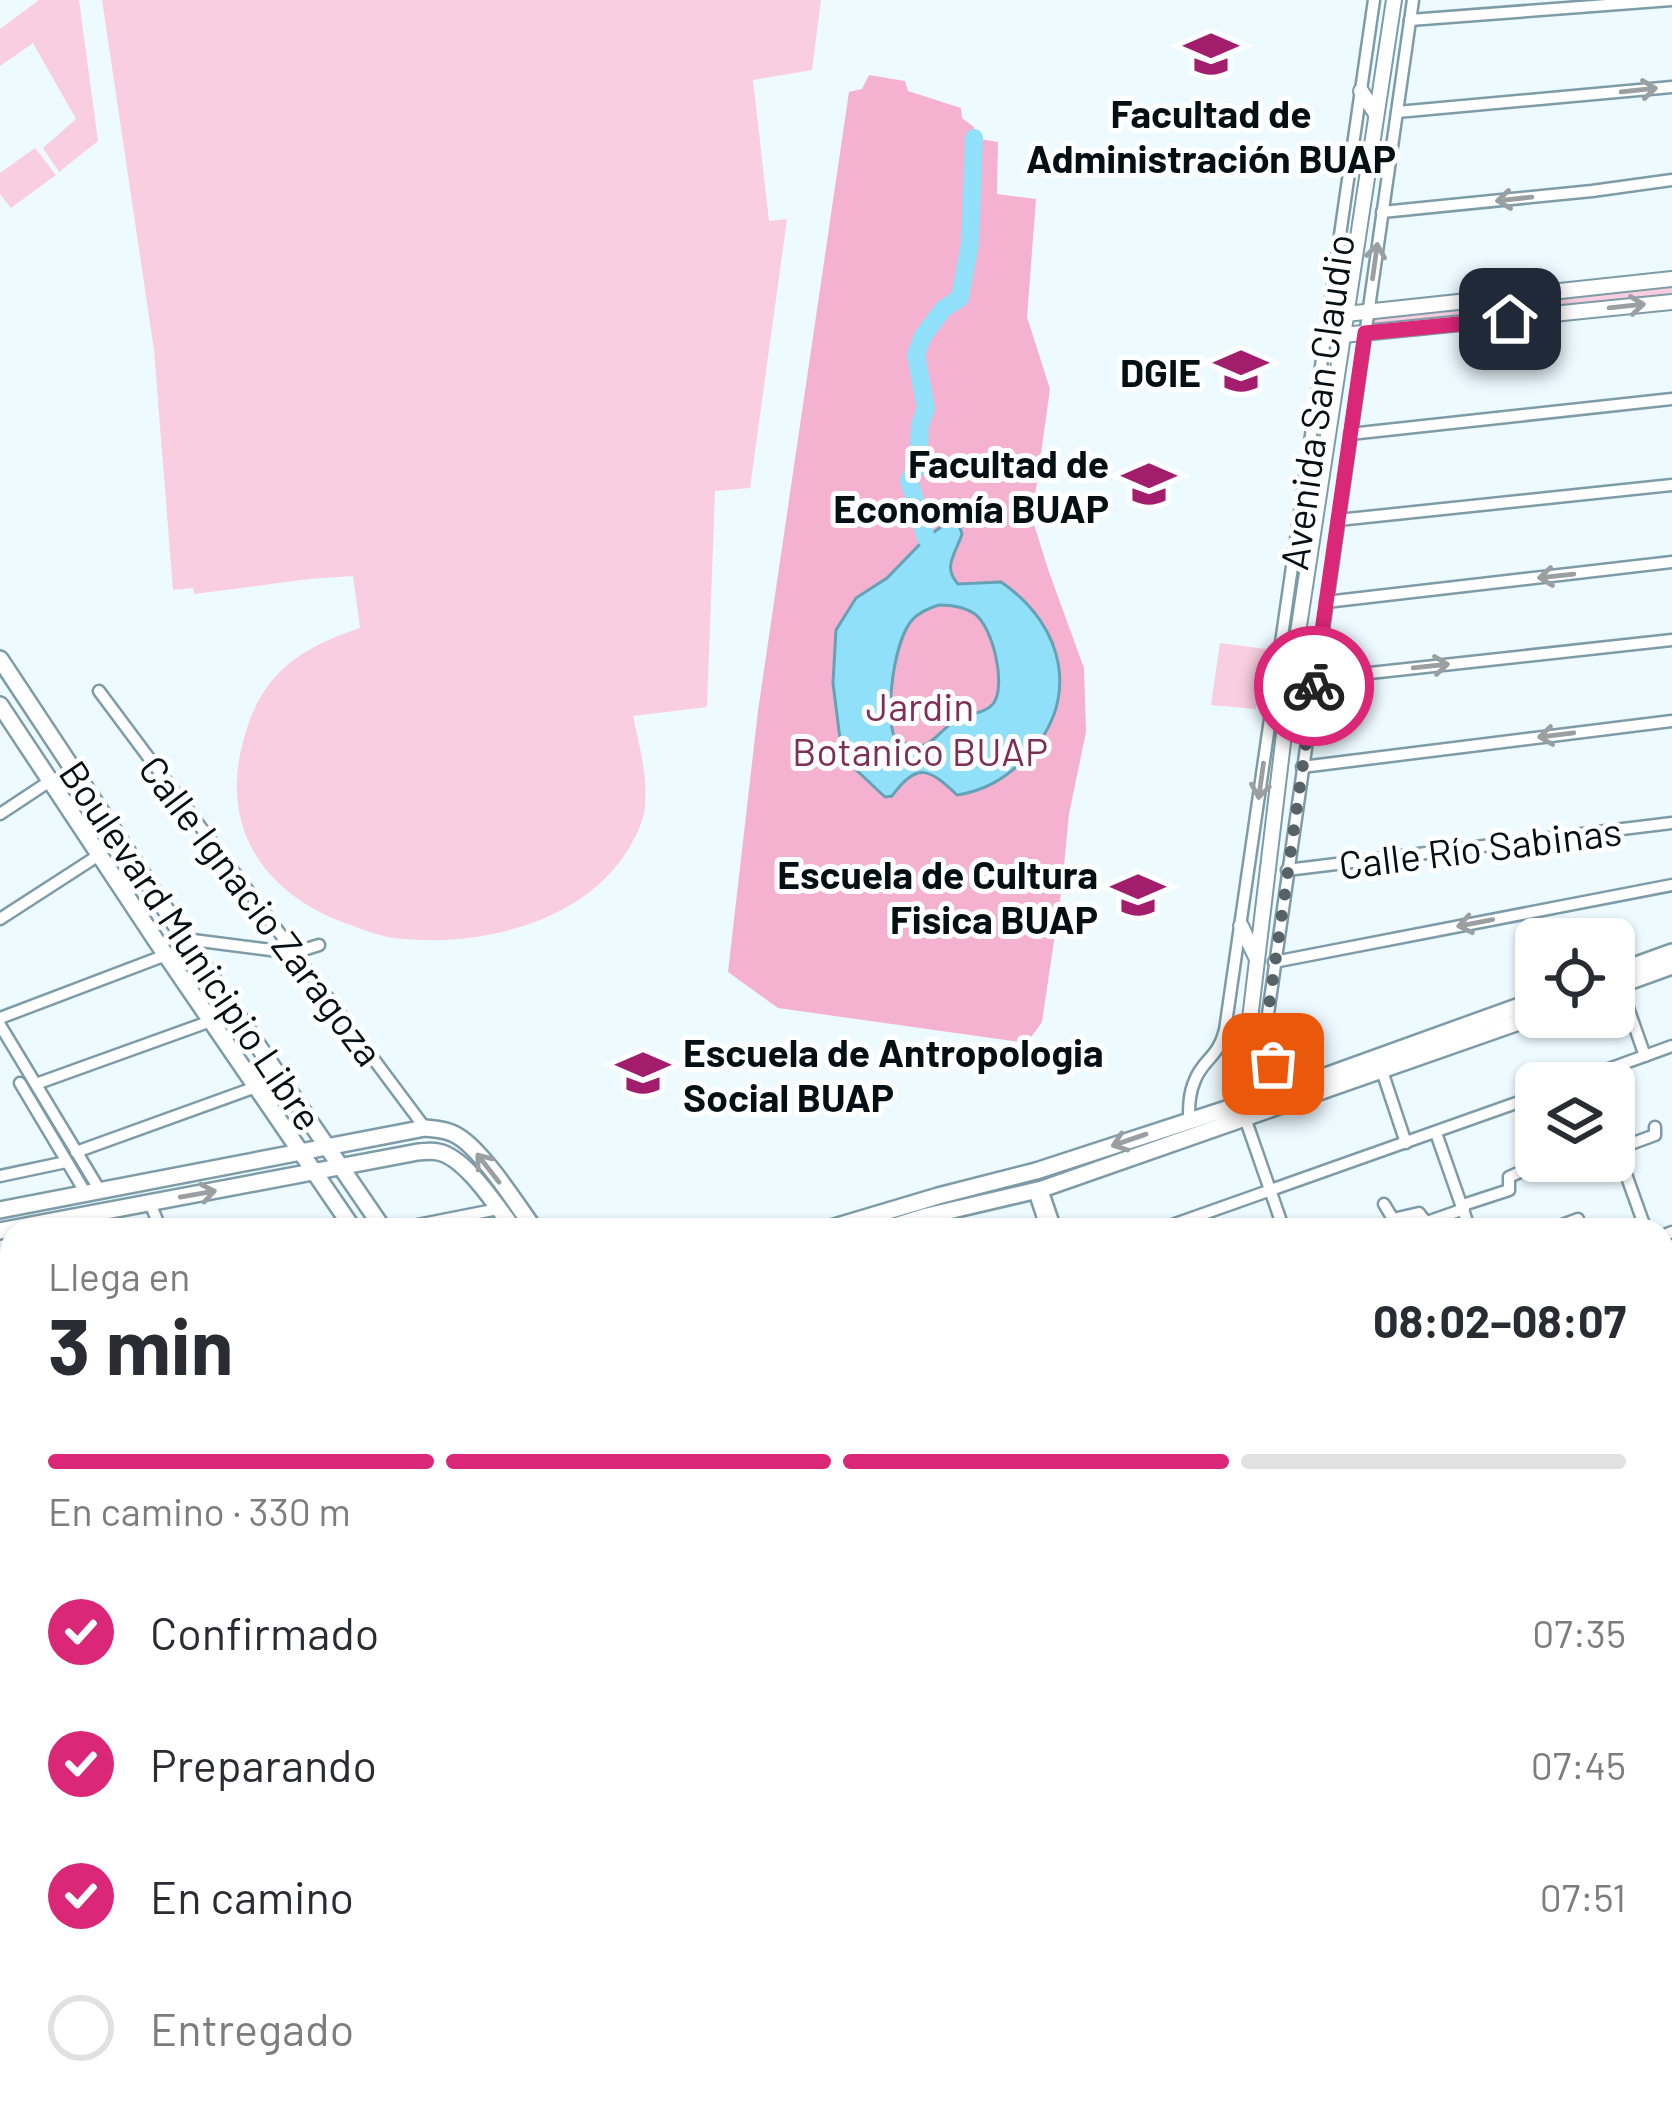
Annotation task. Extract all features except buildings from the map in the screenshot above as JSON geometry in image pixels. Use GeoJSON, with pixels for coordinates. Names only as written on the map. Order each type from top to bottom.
{"type":"FeatureCollection","features":[{"type":"Feature","properties":{"kind":"main road","name":"Boulevard Municipio Libre"},"geometry":{"type":"LineString","coordinates":[[0,659],[185,939],[379,1218]]}},
{"type":"Feature","properties":{"kind":"main road","name":"Boulevard Municipio Libre"},"geometry":{"type":"LineString","coordinates":[[0,707],[346,1218]]}},
{"type":"Feature","properties":{"kind":"main road"},"geometry":{"type":"LineString","coordinates":[[1635,972],[1672,952]]}},
{"type":"Feature","properties":{"kind":"main road"},"geometry":{"type":"LineString","coordinates":[[1635,977],[1672,966]]}},
{"type":"Feature","properties":{"kind":"main road"},"geometry":{"type":"LineString","coordinates":[[921,1218],[1038,1190],[1306,1083],[1515,1008]]}},
{"type":"Feature","properties":{"kind":"main road"},"geometry":{"type":"LineString","coordinates":[[864,1218],[1036,1171],[1189,1120],[1243,1111],[1382,1071],[1515,1024]]}},
{"type":"Feature","properties":{"kind":"main road"},"geometry":{"type":"LineString","coordinates":[[0,1210],[425,1128],[464,1140],[526,1218]]}},
{"type":"Feature","properties":{"kind":"main road"},"geometry":{"type":"LineString","coordinates":[[76,1218],[438,1151],[467,1170],[505,1218]]}},
{"type":"Feature","properties":{"kind":"street","name":"Avenida San Claudio"},"geometry":{"type":"LineString","coordinates":[[1189,1120],[1195,1080],[1223,1040],[1374,0]]}},
{"type":"Feature","properties":{"kind":"street","name":"Avenida San Claudio"},"geometry":{"type":"LineString","coordinates":[[1280,1218],[1243,1111],[1256,957],[1289,692],[1394,0]]}},
{"type":"Feature","properties":{"kind":"street","name":"Avenida San Claudio"},"geometry":{"type":"LineString","coordinates":[[1306,1083],[1279,1069],[1264,1042],[1338,520],[1357,434],[1365,333],[1413,0]]}},
{"type":"Feature","properties":{"kind":"street"},"geometry":{"type":"LineString","coordinates":[[1410,20],[1672,0]]}},
{"type":"Feature","properties":{"kind":"street"},"geometry":{"type":"LineString","coordinates":[[1397,112],[1672,87]]}},
{"type":"Feature","properties":{"kind":"street"},"geometry":{"type":"LineString","coordinates":[[1360,91],[1376,115]]}},
{"type":"Feature","properties":{"kind":"street"},"geometry":{"type":"LineString","coordinates":[[1382,212],[1672,180]]}},
{"type":"Feature","properties":{"kind":"street"},"geometry":{"type":"LineString","coordinates":[[1346,314],[1672,279]]}},
{"type":"Feature","properties":{"kind":"street"},"geometry":{"type":"LineString","coordinates":[[1467,301],[1469,323]]}},
{"type":"Feature","properties":{"kind":"street"},"geometry":{"type":"LineString","coordinates":[[1343,335],[1672,302]]}},
{"type":"Feature","properties":{"kind":"street"},"geometry":{"type":"LineString","coordinates":[[1357,434],[1672,399]]}},
{"type":"Feature","properties":{"kind":"street"},"geometry":{"type":"LineString","coordinates":[[1338,520],[1672,485]]}},
{"type":"Feature","properties":{"kind":"street"},"geometry":{"type":"LineString","coordinates":[[1326,602],[1672,562]]}},
{"type":"Feature","properties":{"kind":"street"},"geometry":{"type":"LineString","coordinates":[[1315,679],[1672,640]]}},
{"type":"Feature","properties":{"kind":"street","name":"Calle Ignacio Zaragoza"},"geometry":{"type":"LineString","coordinates":[[100,691],[425,1128]]}},
{"type":"Feature","properties":{"kind":"street"},"geometry":{"type":"LineString","coordinates":[[1302,766],[1672,721]]}},
{"type":"Feature","properties":{"kind":"street"},"geometry":{"type":"LineString","coordinates":[[0,814],[50,781]]}},
{"type":"Feature","properties":{"kind":"street","name":"Calle Río Sabinas"},"geometry":{"type":"LineString","coordinates":[[1287,870],[1672,823]]}},
{"type":"Feature","properties":{"kind":"street"},"geometry":{"type":"LineString","coordinates":[[0,919],[99,855]]}},
{"type":"Feature","properties":{"kind":"street"},"geometry":{"type":"LineString","coordinates":[[1268,878],[1283,896]]}},
{"type":"Feature","properties":{"kind":"street"},"geometry":{"type":"LineString","coordinates":[[1274,962],[1672,885]]}},
{"type":"Feature","properties":{"kind":"street"},"geometry":{"type":"LineString","coordinates":[[1241,926],[1256,957]]}},
{"type":"Feature","properties":{"kind":"street"},"geometry":{"type":"LineString","coordinates":[[185,939],[294,953],[319,945]]}},
{"type":"Feature","properties":{"kind":"street"},"geometry":{"type":"LineString","coordinates":[[92,1191],[76,1151],[0,1022],[166,955]]}},
{"type":"Feature","properties":{"kind":"street"},"geometry":{"type":"LineString","coordinates":[[36,1084],[211,1021]]}},
{"type":"Feature","properties":{"kind":"street"},"geometry":{"type":"LineString","coordinates":[[1635,1030],[1645,1056]]}},
{"type":"Feature","properties":{"kind":"street"},"geometry":{"type":"LineString","coordinates":[[1631,1062],[1672,1046]]}},
{"type":"Feature","properties":{"kind":"street"},"geometry":{"type":"LineString","coordinates":[[1382,1071],[1406,1143]]}},
{"type":"Feature","properties":{"kind":"street"},"geometry":{"type":"LineString","coordinates":[[20,1083],[66,1162],[92,1191]]}},
{"type":"Feature","properties":{"kind":"street"},"geometry":{"type":"LineString","coordinates":[[76,1151],[256,1087]]}},
{"type":"Feature","properties":{"kind":"street"},"geometry":{"type":"LineString","coordinates":[[1193,1218],[1515,1104]]}},
{"type":"Feature","properties":{"kind":"street"},"geometry":{"type":"LineString","coordinates":[[1635,1138],[1656,1130]]}},
{"type":"Feature","properties":{"kind":"street"},"geometry":{"type":"LineString","coordinates":[[1436,1132],[1467,1218]]}},
{"type":"Feature","properties":{"kind":"street"},"geometry":{"type":"LineString","coordinates":[[0,1176],[66,1162]]}},
{"type":"Feature","properties":{"kind":"street"},"geometry":{"type":"LineString","coordinates":[[1436,1218],[1510,1190],[1509,1177],[1515,1174]]}},
{"type":"Feature","properties":{"kind":"street"},"geometry":{"type":"LineString","coordinates":[[1628,1182],[1642,1218]]}},
{"type":"Feature","properties":{"kind":"street"},"geometry":{"type":"LineString","coordinates":[[1038,1190],[1048,1218]]}},
{"type":"Feature","properties":{"kind":"street"},"geometry":{"type":"LineString","coordinates":[[150,1203],[156,1218]]}},
{"type":"Feature","properties":{"kind":"street"},"geometry":{"type":"LineString","coordinates":[[1384,1204],[1392,1218]]}},
{"type":"Feature","properties":{"kind":"street"},"geometry":{"type":"LineString","coordinates":[[1556,1208],[1559,1218]]}},
{"type":"Feature","properties":{"kind":"street"},"geometry":{"type":"LineString","coordinates":[[451,1218],[498,1209]]}},
{"type":"Feature","properties":{"kind":"shaded area"},"geometry":{"type":"Polygon","coordinates":[[[39,0],[79,0],[98,141],[59,172],[43,148],[76,119],[33,43],[0,66],[0,29],[39,0]]]}},
{"type":"Feature","properties":{"kind":"shaded area"},"geometry":{"type":"Polygon","coordinates":[[[102,0],[821,0],[812,70],[753,80],[769,221],[787,219],[750,488],[715,491],[707,707],[633,716],[645,783],[641,823],[610,873],[559,911],[498,933],[466,938],[390,937],[350,925],[295,897],[256,856],[238,804],[237,774],[250,719],[284,668],[318,645],[360,628],[353,576],[194,594],[193,588],[173,590],[154,350],[102,0]]]}},
{"type":"Feature","properties":{"kind":"shaded area"},"geometry":{"type":"Polygon","coordinates":[[[35,148],[56,175],[11,208],[0,194],[0,173],[35,148]]]}},
{"type":"Feature","properties":{"kind":"shaded area"},"geometry":{"type":"Polygon","coordinates":[[[1672,280],[1672,302],[1365,333],[1368,312],[1672,280]]]}},
{"type":"Feature","properties":{"kind":"shaded area"},"geometry":{"type":"Polygon","coordinates":[[[1220,643],[1266,649],[1256,709],[1211,705],[1220,643]]]}},
{"type":"Feature","properties":{"kind":"green space","name":"Jardin Botanico BUAP"},"geometry":{"type":"Polygon","coordinates":[[[869,75],[905,81],[908,91],[961,108],[962,118],[974,127],[974,138],[998,142],[997,194],[1036,199],[1027,317],[1050,389],[1032,518],[1084,668],[1086,732],[1069,814],[1042,1022],[1027,1043],[778,1008],[728,972],[758,711],[849,92],[862,89],[869,75]]]}},
{"type":"Feature","properties":{"kind":"water"},"geometry":{"type":"Polygon","coordinates":[[[949,521],[959,525],[962,534],[951,566],[953,578],[958,584],[1001,582],[1023,600],[1052,643],[1059,690],[1042,738],[1001,778],[957,795],[931,774],[916,774],[885,797],[851,765],[841,747],[833,683],[836,630],[856,598],[887,578],[949,521]],[[939,605],[913,619],[896,658],[891,725],[894,736],[915,746],[923,746],[958,719],[981,712],[997,696],[996,658],[982,621],[967,610],[939,605]]]}},
{"type":"Feature","properties":{"kind":"waterway"},"geometry":{"type":"LineString","coordinates":[[926,538],[909,480],[918,466],[920,425],[926,408],[916,355],[943,309],[960,298],[970,244],[974,138]]}},
{"type":"Feature","properties":{"kind":"way so far"},"geometry":{"type":"LineString","coordinates":[[1273,1064],[1264,1042],[1314,686]]}},
{"type":"Feature","properties":{"kind":"place","name":"Facultad de Administración BUAP"},"geometry":{"type":"Point","coordinates":[1211,54]}},
{"type":"Feature","properties":{"kind":"place","name":"DGIE"},"geometry":{"type":"Point","coordinates":[1241,371]}},
{"type":"Feature","properties":{"kind":"place","name":"Facultad de Economía BUAP"},"geometry":{"type":"Point","coordinates":[1149,484]}},
{"type":"Feature","properties":{"kind":"place","name":"Escuela de Cultura Fisica BUAP"},"geometry":{"type":"Point","coordinates":[1138,895]}},
{"type":"Feature","properties":{"kind":"place","name":"Escuela de Antropologia Social BUAP"},"geometry":{"type":"Point","coordinates":[643,1073]}},
{"type":"Feature","properties":{"kind":"route"},"geometry":{"type":"LineString","coordinates":[[1314,686],[1365,333],[1510,319]]}}]}
